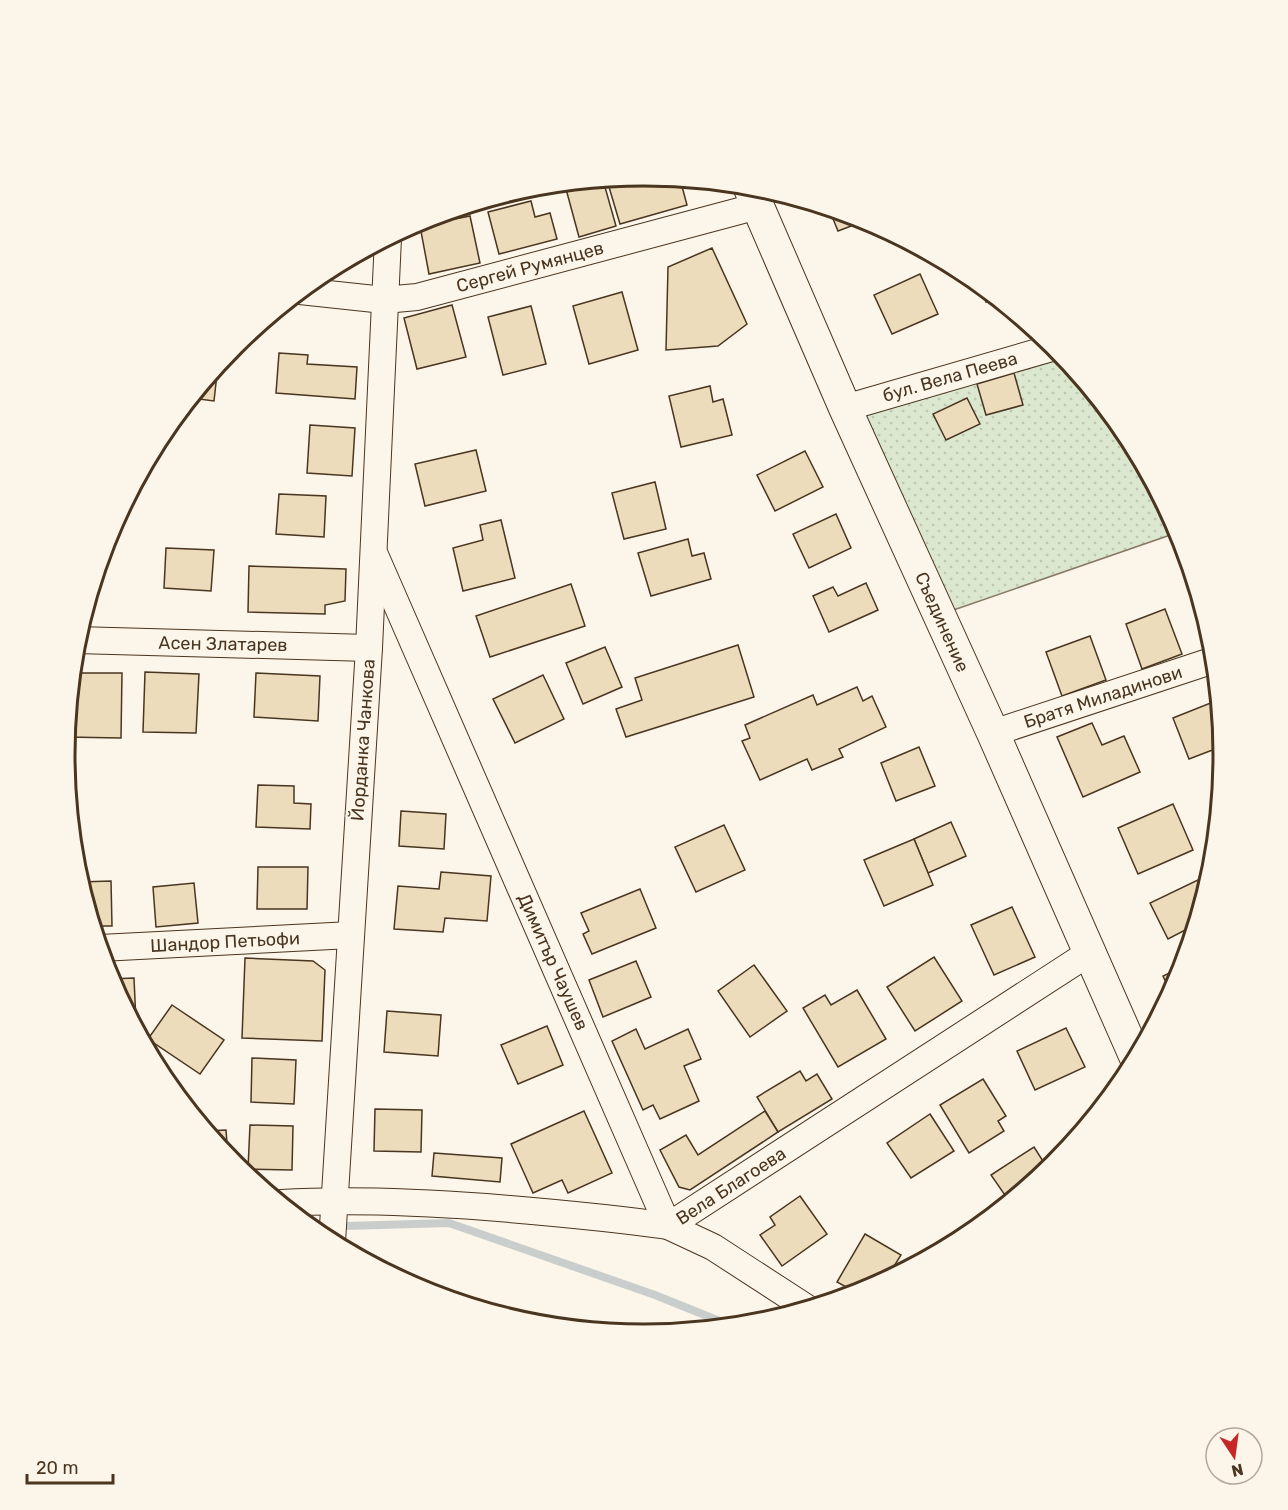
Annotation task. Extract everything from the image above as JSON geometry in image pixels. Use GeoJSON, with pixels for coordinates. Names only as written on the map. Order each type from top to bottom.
{"type":"FeatureCollection","features":[{"type":"Feature","properties":{"kind":"street","name":"Сергей Румянцев"},"geometry":{"type":"LineString","coordinates":[[314,292],[384,300],[417,297],[752,196]]}},
{"type":"Feature","properties":{"kind":"street","name":"Съединение"},"geometry":{"type":"LineString","coordinates":[[753,197],[845,408],[993,733],[1132,1048]]}},
{"type":"Feature","properties":{"kind":"street","name":"Йорданка Чанкова"},"geometry":{"type":"LineString","coordinates":[[333,1220],[369,648],[387,247]]}},
{"type":"Feature","properties":{"kind":"street","name":"бул. Вела Пеева"},"geometry":{"type":"LineString","coordinates":[[845,408],[1043,350]]}},
{"type":"Feature","properties":{"kind":"street","name":"Димитър Чаушев"},"geometry":{"type":"LineString","coordinates":[[373,550],[668,1226]]}},
{"type":"Feature","properties":{"kind":"street","name":"Асен Златарев"},"geometry":{"type":"LineString","coordinates":[[87,640],[369,648]]}},
{"type":"Feature","properties":{"kind":"street","name":"Братя Миладинови"},"geometry":{"type":"LineString","coordinates":[[993,733],[1205,663]]}},
{"type":"Feature","properties":{"kind":"street","name":"Шандор Петьофи"},"geometry":{"type":"LineString","coordinates":[[109,948],[351,935]]}},
{"type":"Feature","properties":{"kind":"street","name":"Вела Благоева"},"geometry":{"type":"LineString","coordinates":[[304,1211],[333,1220],[400,1201],[594,1215],[668,1226],[1089,953]]}},
{"type":"Feature","properties":{"kind":"street"},"geometry":{"type":"LineString","coordinates":[[668,1226],[713,1247],[799,1303]]}},
{"type":"Feature","properties":{"kind":"green space"},"geometry":{"type":"Polygon","coordinates":[[[1043,350],[1072,380],[1117,439],[1137,470],[1169,535],[939,615],[845,408],[1043,350]]]}},
{"type":"Feature","properties":{"kind":"building"},"geometry":{"type":"Polygon","coordinates":[[[605,187],[616,226],[579,237],[567,192],[605,187]]]}},
{"type":"Feature","properties":{"kind":"building"},"geometry":{"type":"Polygon","coordinates":[[[609,187],[682,187],[687,205],[620,224],[609,187]]]}},
{"type":"Feature","properties":{"kind":"building"},"geometry":{"type":"Polygon","coordinates":[[[531,201],[535,217],[550,213],[557,239],[499,254],[488,212],[531,201]]]}},
{"type":"Feature","properties":{"kind":"building"},"geometry":{"type":"Polygon","coordinates":[[[470,216],[480,263],[429,274],[421,231],[450,220],[470,216]]]}},
{"type":"Feature","properties":{"kind":"building"},"geometry":{"type":"Polygon","coordinates":[[[833,218],[853,225],[838,231],[833,218]]]}},
{"type":"Feature","properties":{"kind":"building"},"geometry":{"type":"Polygon","coordinates":[[[712,248],[747,324],[718,346],[666,350],[668,267],[712,248]]]}},
{"type":"Feature","properties":{"kind":"building"},"geometry":{"type":"Polygon","coordinates":[[[920,274],[938,314],[892,334],[874,295],[920,274]]]}},
{"type":"Feature","properties":{"kind":"building"},"geometry":{"type":"Polygon","coordinates":[[[622,292],[638,350],[589,364],[573,306],[622,292]]]}},
{"type":"Feature","properties":{"kind":"building"},"geometry":{"type":"Polygon","coordinates":[[[452,305],[466,357],[417,369],[404,318],[452,305]]]}},
{"type":"Feature","properties":{"kind":"building"},"geometry":{"type":"Polygon","coordinates":[[[531,306],[546,364],[503,375],[488,317],[531,306]]]}},
{"type":"Feature","properties":{"kind":"building"},"geometry":{"type":"Polygon","coordinates":[[[279,353],[308,355],[307,364],[357,367],[355,399],[276,393],[279,353]]]}},
{"type":"Feature","properties":{"kind":"building"},"geometry":{"type":"Polygon","coordinates":[[[1014,373],[1023,405],[986,415],[977,384],[1014,373]]]}},
{"type":"Feature","properties":{"kind":"building"},"geometry":{"type":"Polygon","coordinates":[[[216,380],[214,401],[201,399],[216,380]]]}},
{"type":"Feature","properties":{"kind":"building"},"geometry":{"type":"Polygon","coordinates":[[[710,386],[713,402],[723,399],[732,435],[681,447],[669,396],[710,386]]]}},
{"type":"Feature","properties":{"kind":"building"},"geometry":{"type":"Polygon","coordinates":[[[967,398],[980,424],[946,440],[933,414],[967,398]]]}},
{"type":"Feature","properties":{"kind":"building"},"geometry":{"type":"Polygon","coordinates":[[[310,425],[355,428],[352,476],[307,473],[310,425]]]}},
{"type":"Feature","properties":{"kind":"building"},"geometry":{"type":"Polygon","coordinates":[[[476,450],[486,491],[425,506],[415,464],[476,450]]]}},
{"type":"Feature","properties":{"kind":"building"},"geometry":{"type":"Polygon","coordinates":[[[805,451],[823,487],[775,511],[757,475],[805,451]]]}},
{"type":"Feature","properties":{"kind":"building"},"geometry":{"type":"Polygon","coordinates":[[[655,482],[666,529],[624,539],[612,493],[655,482]]]}},
{"type":"Feature","properties":{"kind":"building"},"geometry":{"type":"Polygon","coordinates":[[[279,494],[326,496],[324,537],[276,534],[279,494]]]}},
{"type":"Feature","properties":{"kind":"building"},"geometry":{"type":"Polygon","coordinates":[[[836,514],[851,548],[809,568],[793,534],[836,514]]]}},
{"type":"Feature","properties":{"kind":"building"},"geometry":{"type":"Polygon","coordinates":[[[501,520],[515,578],[463,591],[453,548],[483,540],[480,525],[501,520]]]}},
{"type":"Feature","properties":{"kind":"building"},"geometry":{"type":"Polygon","coordinates":[[[688,539],[692,556],[704,553],[711,579],[651,596],[638,553],[688,539]]]}},
{"type":"Feature","properties":{"kind":"building"},"geometry":{"type":"Polygon","coordinates":[[[166,548],[214,550],[211,591],[164,588],[166,548]]]}},
{"type":"Feature","properties":{"kind":"building"},"geometry":{"type":"Polygon","coordinates":[[[249,566],[346,569],[345,601],[325,605],[325,614],[248,612],[249,566]]]}},
{"type":"Feature","properties":{"kind":"building"},"geometry":{"type":"Polygon","coordinates":[[[866,583],[878,610],[829,632],[813,596],[833,587],[838,596],[866,583]]]}},
{"type":"Feature","properties":{"kind":"building"},"geometry":{"type":"Polygon","coordinates":[[[571,584],[585,626],[490,657],[476,616],[571,584]]]}},
{"type":"Feature","properties":{"kind":"building"},"geometry":{"type":"Polygon","coordinates":[[[1165,609],[1182,654],[1142,669],[1126,624],[1165,609]]]}},
{"type":"Feature","properties":{"kind":"building"},"geometry":{"type":"Polygon","coordinates":[[[1090,636],[1106,680],[1062,696],[1046,652],[1090,636]]]}},
{"type":"Feature","properties":{"kind":"building"},"geometry":{"type":"Polygon","coordinates":[[[738,645],[754,697],[626,737],[616,709],[642,700],[635,678],[738,645]]]}},
{"type":"Feature","properties":{"kind":"building"},"geometry":{"type":"Polygon","coordinates":[[[605,647],[622,687],[583,704],[566,663],[605,647]]]}},
{"type":"Feature","properties":{"kind":"building"},"geometry":{"type":"Polygon","coordinates":[[[145,672],[199,674],[196,733],[143,732],[145,672]]]}},
{"type":"Feature","properties":{"kind":"building"},"geometry":{"type":"Polygon","coordinates":[[[81,673],[122,673],[121,738],[75,737],[81,673]]]}},
{"type":"Feature","properties":{"kind":"building"},"geometry":{"type":"Polygon","coordinates":[[[256,673],[320,676],[318,721],[254,717],[256,673]]]}},
{"type":"Feature","properties":{"kind":"building"},"geometry":{"type":"Polygon","coordinates":[[[543,675],[564,719],[515,743],[493,699],[543,675]]]}},
{"type":"Feature","properties":{"kind":"building"},"geometry":{"type":"Polygon","coordinates":[[[857,687],[863,701],[872,696],[886,727],[839,749],[843,757],[812,770],[807,759],[760,780],[742,741],[750,738],[745,725],[813,695],[817,705],[857,687]]]}},
{"type":"Feature","properties":{"kind":"building"},"geometry":{"type":"Polygon","coordinates":[[[1210,703],[1213,750],[1189,759],[1173,718],[1210,703]]]}},
{"type":"Feature","properties":{"kind":"building"},"geometry":{"type":"Polygon","coordinates":[[[1092,723],[1102,745],[1124,736],[1140,772],[1083,797],[1057,737],[1092,723]]]}},
{"type":"Feature","properties":{"kind":"building"},"geometry":{"type":"Polygon","coordinates":[[[919,747],[935,786],[896,801],[881,763],[919,747]]]}},
{"type":"Feature","properties":{"kind":"building"},"geometry":{"type":"Polygon","coordinates":[[[258,785],[294,786],[294,803],[311,804],[310,829],[256,827],[258,785]]]}},
{"type":"Feature","properties":{"kind":"building"},"geometry":{"type":"Polygon","coordinates":[[[1173,804],[1193,850],[1138,874],[1118,828],[1173,804]]]}},
{"type":"Feature","properties":{"kind":"building"},"geometry":{"type":"Polygon","coordinates":[[[401,811],[446,814],[444,849],[399,846],[401,811]]]}},
{"type":"Feature","properties":{"kind":"building"},"geometry":{"type":"Polygon","coordinates":[[[951,822],[966,856],[928,873],[914,839],[951,822]]]}},
{"type":"Feature","properties":{"kind":"building"},"geometry":{"type":"Polygon","coordinates":[[[724,825],[745,870],[696,892],[675,847],[724,825]]]}},
{"type":"Feature","properties":{"kind":"building"},"geometry":{"type":"Polygon","coordinates":[[[914,839],[933,885],[884,906],[864,860],[914,839]]]}},
{"type":"Feature","properties":{"kind":"building"},"geometry":{"type":"Polygon","coordinates":[[[258,867],[308,867],[307,909],[257,909],[258,867]]]}},
{"type":"Feature","properties":{"kind":"building"},"geometry":{"type":"Polygon","coordinates":[[[441,872],[491,876],[487,921],[445,918],[443,932],[394,929],[398,886],[439,889],[441,872]]]}},
{"type":"Feature","properties":{"kind":"building"},"geometry":{"type":"Polygon","coordinates":[[[1199,879],[1185,930],[1168,939],[1150,903],[1199,879]]]}},
{"type":"Feature","properties":{"kind":"building"},"geometry":{"type":"Polygon","coordinates":[[[111,881],[112,926],[101,926],[89,882],[111,881]]]}},
{"type":"Feature","properties":{"kind":"building"},"geometry":{"type":"Polygon","coordinates":[[[194,883],[198,923],[156,927],[153,887],[194,883]]]}},
{"type":"Feature","properties":{"kind":"building"},"geometry":{"type":"Polygon","coordinates":[[[640,889],[656,928],[592,954],[583,934],[589,931],[581,913],[640,889]]]}},
{"type":"Feature","properties":{"kind":"building"},"geometry":{"type":"Polygon","coordinates":[[[1012,907],[1035,957],[994,975],[971,925],[1012,907]]]}},
{"type":"Feature","properties":{"kind":"building"},"geometry":{"type":"Polygon","coordinates":[[[934,957],[962,1001],[915,1031],[887,987],[934,957]]]}},
{"type":"Feature","properties":{"kind":"building"},"geometry":{"type":"Polygon","coordinates":[[[245,958],[313,961],[325,970],[322,1041],[242,1038],[245,958]]]}},
{"type":"Feature","properties":{"kind":"building"},"geometry":{"type":"Polygon","coordinates":[[[636,961],[651,997],[603,1017],[589,980],[636,961]]]}},
{"type":"Feature","properties":{"kind":"building"},"geometry":{"type":"Polygon","coordinates":[[[754,965],[787,1011],[750,1037],[718,991],[754,965]]]}},
{"type":"Feature","properties":{"kind":"building"},"geometry":{"type":"Polygon","coordinates":[[[1170,973],[1166,982],[1163,976],[1170,973]]]}},
{"type":"Feature","properties":{"kind":"building"},"geometry":{"type":"Polygon","coordinates":[[[134,978],[135,1010],[134,1007],[121,979],[134,978]]]}},
{"type":"Feature","properties":{"kind":"building"},"geometry":{"type":"Polygon","coordinates":[[[857,990],[886,1039],[838,1067],[803,1008],[825,995],[831,1005],[857,990]]]}},
{"type":"Feature","properties":{"kind":"building"},"geometry":{"type":"Polygon","coordinates":[[[172,1005],[224,1040],[200,1074],[153,1042],[150,1037],[172,1005]]]}},
{"type":"Feature","properties":{"kind":"building"},"geometry":{"type":"Polygon","coordinates":[[[387,1011],[441,1015],[438,1056],[384,1052],[387,1011]]]}},
{"type":"Feature","properties":{"kind":"building"},"geometry":{"type":"Polygon","coordinates":[[[547,1026],[563,1065],[518,1084],[501,1045],[547,1026]]]}},
{"type":"Feature","properties":{"kind":"building"},"geometry":{"type":"Polygon","coordinates":[[[1066,1028],[1085,1067],[1035,1090],[1017,1051],[1066,1028]]]}},
{"type":"Feature","properties":{"kind":"building"},"geometry":{"type":"Polygon","coordinates":[[[636,1029],[645,1049],[688,1029],[701,1059],[684,1066],[699,1101],[660,1119],[653,1105],[643,1110],[612,1041],[636,1029]]]}},
{"type":"Feature","properties":{"kind":"building"},"geometry":{"type":"Polygon","coordinates":[[[252,1058],[296,1060],[294,1104],[251,1102],[252,1058]]]}},
{"type":"Feature","properties":{"kind":"building"},"geometry":{"type":"Polygon","coordinates":[[[800,1071],[806,1081],[817,1074],[832,1099],[778,1132],[757,1097],[800,1071]]]}},
{"type":"Feature","properties":{"kind":"building"},"geometry":{"type":"Polygon","coordinates":[[[983,1079],[1006,1116],[998,1121],[1004,1131],[969,1153],[940,1105],[983,1079]]]}},
{"type":"Feature","properties":{"kind":"building"},"geometry":{"type":"Polygon","coordinates":[[[375,1109],[422,1110],[421,1152],[374,1151],[375,1109]]]}},
{"type":"Feature","properties":{"kind":"building"},"geometry":{"type":"Polygon","coordinates":[[[584,1111],[612,1173],[568,1193],[562,1180],[533,1193],[511,1144],[584,1111]]]}},
{"type":"Feature","properties":{"kind":"building"},"geometry":{"type":"Polygon","coordinates":[[[765,1111],[778,1132],[690,1190],[679,1187],[660,1150],[686,1135],[698,1155],[765,1111]]]}},
{"type":"Feature","properties":{"kind":"building"},"geometry":{"type":"Polygon","coordinates":[[[930,1114],[954,1151],[911,1178],[887,1143],[930,1114]]]}},
{"type":"Feature","properties":{"kind":"building"},"geometry":{"type":"Polygon","coordinates":[[[250,1125],[293,1126],[292,1170],[255,1169],[248,1163],[250,1125]]]}},
{"type":"Feature","properties":{"kind":"building"},"geometry":{"type":"Polygon","coordinates":[[[226,1130],[227,1141],[216,1131],[226,1130]]]}},
{"type":"Feature","properties":{"kind":"building"},"geometry":{"type":"Polygon","coordinates":[[[1034,1147],[1043,1160],[1004,1194],[991,1175],[1034,1147]]]}},
{"type":"Feature","properties":{"kind":"building"},"geometry":{"type":"Polygon","coordinates":[[[434,1153],[502,1158],[500,1182],[432,1176],[434,1153]]]}},
{"type":"Feature","properties":{"kind":"building"},"geometry":{"type":"Polygon","coordinates":[[[800,1196],[827,1234],[782,1266],[760,1235],[775,1225],[770,1217],[800,1196]]]}},
{"type":"Feature","properties":{"kind":"building"},"geometry":{"type":"Polygon","coordinates":[[[865,1234],[901,1255],[894,1266],[862,1281],[846,1287],[837,1282],[865,1234]]]}},
{"type":"Feature","properties":{"kind":"waterway"},"geometry":{"type":"LineString","coordinates":[[326,1227],[449,1223],[655,1295],[715,1319]]}}]}
